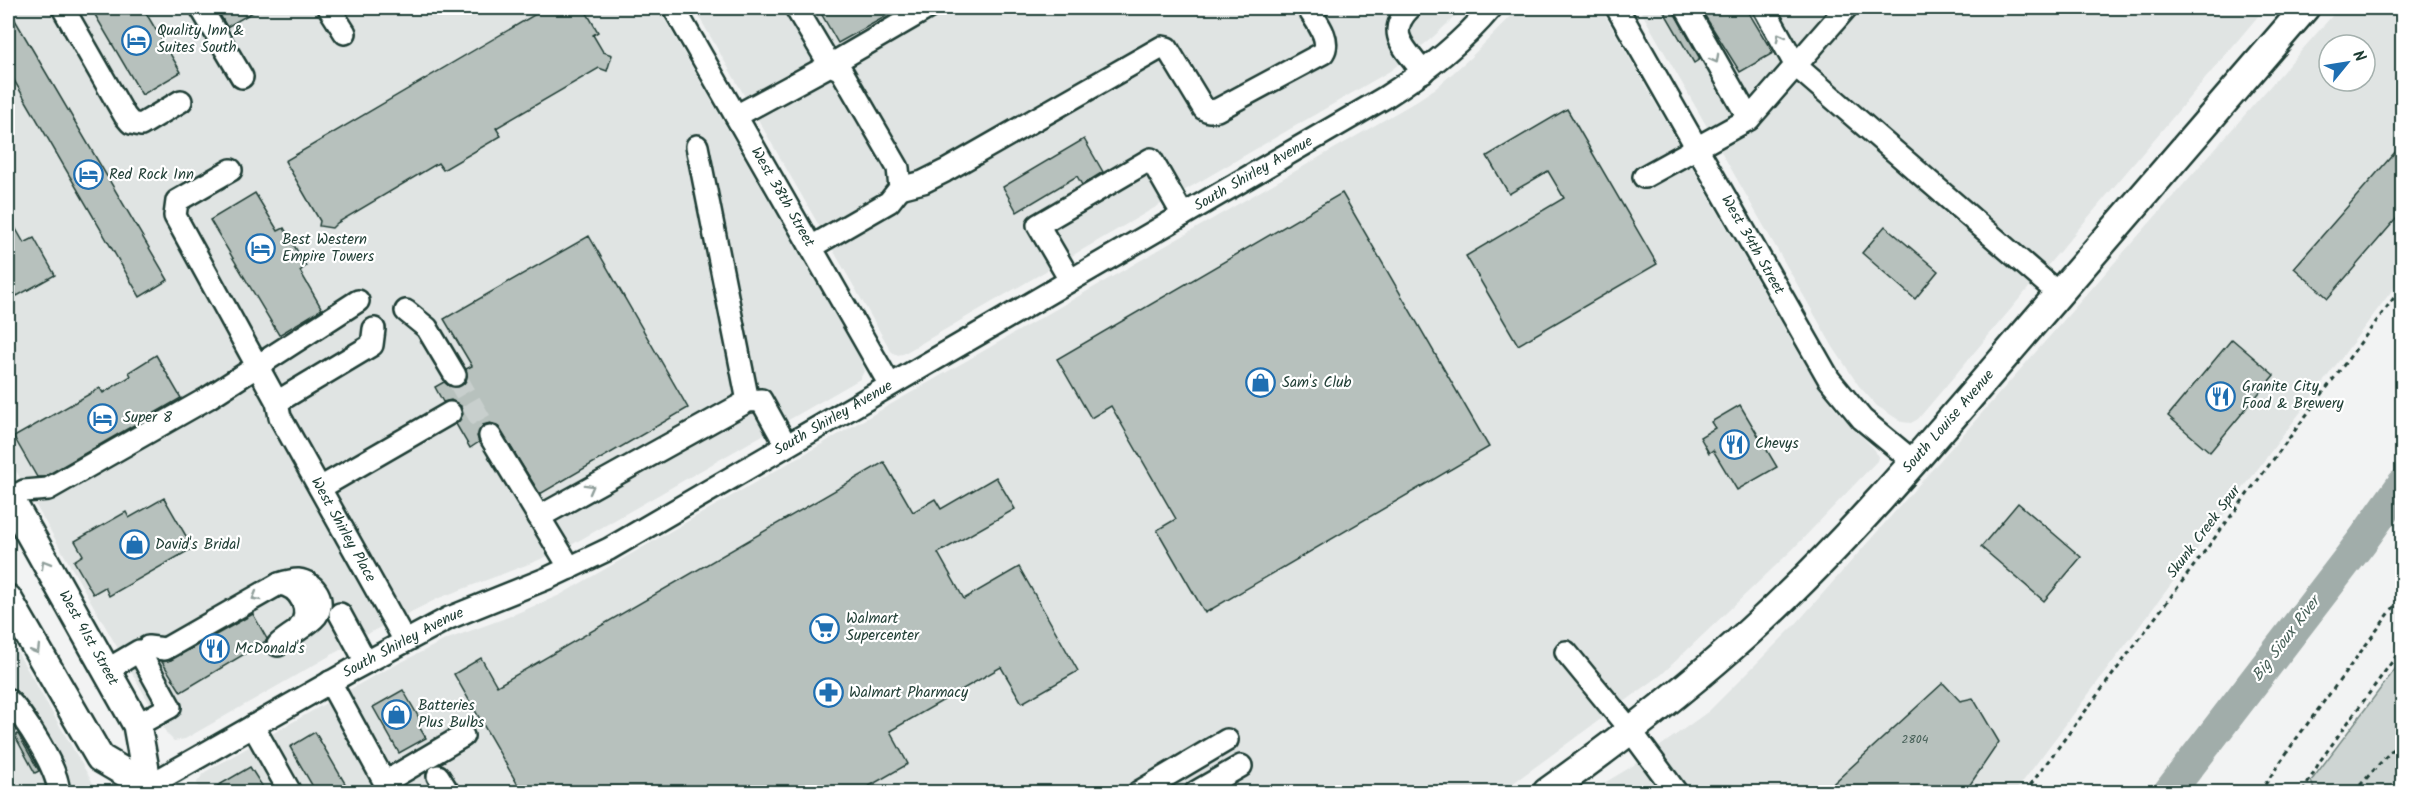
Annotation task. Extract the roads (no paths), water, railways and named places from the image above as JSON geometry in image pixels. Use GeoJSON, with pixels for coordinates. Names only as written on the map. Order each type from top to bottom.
{"type":"FeatureCollection","features":[{"type":"Feature","properties":{"kind":"main road","name":"South Louise Avenue"},"geometry":{"type":"LineString","coordinates":[[1546,792],[1631,731],[1750,631],[1813,568],[1914,462],[2059,294],[2296,11]]}},
{"type":"Feature","properties":{"kind":"main road","name":"West 41st Street"},"geometry":{"type":"LineString","coordinates":[[10,502],[137,725],[147,790]]}},
{"type":"Feature","properties":{"kind":"main road"},"geometry":{"type":"LineString","coordinates":[[8,599],[100,758],[147,790]]}},
{"type":"Feature","properties":{"kind":"street"},"geometry":{"type":"LineString","coordinates":[[63,8],[125,116],[132,123],[141,125],[181,101]]}},
{"type":"Feature","properties":{"kind":"street"},"geometry":{"type":"LineString","coordinates":[[201,8],[242,77]]}},
{"type":"Feature","properties":{"kind":"street"},"geometry":{"type":"LineString","coordinates":[[329,8],[345,33]]}},
{"type":"Feature","properties":{"kind":"street","name":"West 38th Street"},"geometry":{"type":"LineString","coordinates":[[674,8],[891,385]]}},
{"type":"Feature","properties":{"kind":"street"},"geometry":{"type":"LineString","coordinates":[[796,8],[830,65],[841,70],[898,168],[900,188]]}},
{"type":"Feature","properties":{"kind":"street"},"geometry":{"type":"LineString","coordinates":[[736,116],[928,8]]}},
{"type":"Feature","properties":{"kind":"street"},"geometry":{"type":"LineString","coordinates":[[812,247],[889,202],[900,188],[923,182],[945,171],[1162,46],[1167,48],[1204,109],[1216,110],[1323,53],[1327,48],[1326,39],[1308,8]]}},
{"type":"Feature","properties":{"kind":"street"},"geometry":{"type":"LineString","coordinates":[[1410,8],[1398,22],[1397,35],[1423,72]]}},
{"type":"Feature","properties":{"kind":"street","name":"South Shirley Avenue"},"geometry":{"type":"LineString","coordinates":[[147,790],[330,682],[449,618],[570,568],[609,549],[891,385],[1384,98],[1448,52],[1491,8]]}},
{"type":"Feature","properties":{"kind":"street","name":"West 34th Street"},"geometry":{"type":"LineString","coordinates":[[1617,8],[1829,379],[1862,419],[1914,462]]}},
{"type":"Feature","properties":{"kind":"street"},"geometry":{"type":"LineString","coordinates":[[1686,8],[1749,119]]}},
{"type":"Feature","properties":{"kind":"street"},"geometry":{"type":"LineString","coordinates":[[1764,8],[1796,66],[2059,294]]}},
{"type":"Feature","properties":{"kind":"street"},"geometry":{"type":"LineString","coordinates":[[1644,177],[1749,119],[1846,8]]}},
{"type":"Feature","properties":{"kind":"street"},"geometry":{"type":"LineString","coordinates":[[697,146],[748,401]]}},
{"type":"Feature","properties":{"kind":"street"},"geometry":{"type":"LineString","coordinates":[[1070,280],[1038,225],[1151,159],[1183,215]]}},
{"type":"Feature","properties":{"kind":"street","name":"West Shirley Place"},"geometry":{"type":"LineString","coordinates":[[231,170],[177,201],[175,216],[258,366],[320,489],[405,641]]}},
{"type":"Feature","properties":{"kind":"street"},"geometry":{"type":"LineString","coordinates":[[10,502],[24,491],[48,489],[208,398],[358,301]]}},
{"type":"Feature","properties":{"kind":"street"},"geometry":{"type":"LineString","coordinates":[[406,311],[427,328],[455,375]]}},
{"type":"Feature","properties":{"kind":"street"},"geometry":{"type":"LineString","coordinates":[[279,410],[372,345],[374,329]]}},
{"type":"Feature","properties":{"kind":"street"},"geometry":{"type":"LineString","coordinates":[[539,517],[748,401],[761,400],[786,444]]}},
{"type":"Feature","properties":{"kind":"street"},"geometry":{"type":"LineString","coordinates":[[320,489],[450,413]]}},
{"type":"Feature","properties":{"kind":"street"},"geometry":{"type":"LineString","coordinates":[[490,436],[570,568]]}},
{"type":"Feature","properties":{"kind":"street"},"geometry":{"type":"LineString","coordinates":[[148,646],[165,649],[279,584],[300,580],[310,584],[317,592],[320,609],[316,616],[278,645]]}},
{"type":"Feature","properties":{"kind":"street"},"geometry":{"type":"LineString","coordinates":[[340,614],[366,662]]}},
{"type":"Feature","properties":{"kind":"street"},"geometry":{"type":"LineString","coordinates":[[105,671],[139,651],[170,706],[137,725]]}},
{"type":"Feature","properties":{"kind":"street"},"geometry":{"type":"LineString","coordinates":[[1566,652],[1631,731],[1676,792]]}},
{"type":"Feature","properties":{"kind":"street"},"geometry":{"type":"LineString","coordinates":[[330,682],[387,787],[463,736]]}},
{"type":"Feature","properties":{"kind":"street"},"geometry":{"type":"LineString","coordinates":[[8,700],[26,722],[58,779],[58,792]]}},
{"type":"Feature","properties":{"kind":"street"},"geometry":{"type":"LineString","coordinates":[[8,712],[37,762],[47,792]]}},
{"type":"Feature","properties":{"kind":"street"},"geometry":{"type":"LineString","coordinates":[[253,726],[290,792]]}},
{"type":"Feature","properties":{"kind":"street"},"geometry":{"type":"LineString","coordinates":[[1139,792],[1227,740]]}},
{"type":"Feature","properties":{"kind":"street"},"geometry":{"type":"LineString","coordinates":[[1196,792],[1241,766]]}},
{"type":"Feature","properties":{"kind":"waterway","name":"Big Sioux River"},"geometry":{"type":"LineString","coordinates":[[2169,792],[2362,541],[2402,485]]}},
{"type":"Feature","properties":{"kind":"tunnel"},"geometry":{"type":"LineString","coordinates":[[455,375],[490,436]]}},
{"type":"Feature","properties":{"kind":"place","name":"Quality Inn & Suites South"},"geometry":{"type":"Point","coordinates":[136,40]}},
{"type":"Feature","properties":{"kind":"place","name":"Red Rock Inn"},"geometry":{"type":"Point","coordinates":[88,175]}},
{"type":"Feature","properties":{"kind":"place","name":"Best Western Empire Towers"},"geometry":{"type":"Point","coordinates":[261,249]}},
{"type":"Feature","properties":{"kind":"place","name":"Sam's Club"},"geometry":{"type":"Point","coordinates":[1261,383]}},
{"type":"Feature","properties":{"kind":"place","name":"Granite City Food & Brewery"},"geometry":{"type":"Point","coordinates":[2221,396]}},
{"type":"Feature","properties":{"kind":"place","name":"Super 8"},"geometry":{"type":"Point","coordinates":[102,418]}},
{"type":"Feature","properties":{"kind":"place","name":"Chevys"},"geometry":{"type":"Point","coordinates":[1734,444]}},
{"type":"Feature","properties":{"kind":"place","name":"David's Bridal"},"geometry":{"type":"Point","coordinates":[134,545]}},
{"type":"Feature","properties":{"kind":"place","name":"Walmart Supercenter"},"geometry":{"type":"Point","coordinates":[825,628]}},
{"type":"Feature","properties":{"kind":"place","name":"McDonald's"},"geometry":{"type":"Point","coordinates":[214,649]}},
{"type":"Feature","properties":{"kind":"place","name":"Walmart Pharmacy"},"geometry":{"type":"Point","coordinates":[828,693]}},
{"type":"Feature","properties":{"kind":"place","name":"Batteries Plus Bulbs"},"geometry":{"type":"Point","coordinates":[397,715]}}]}
